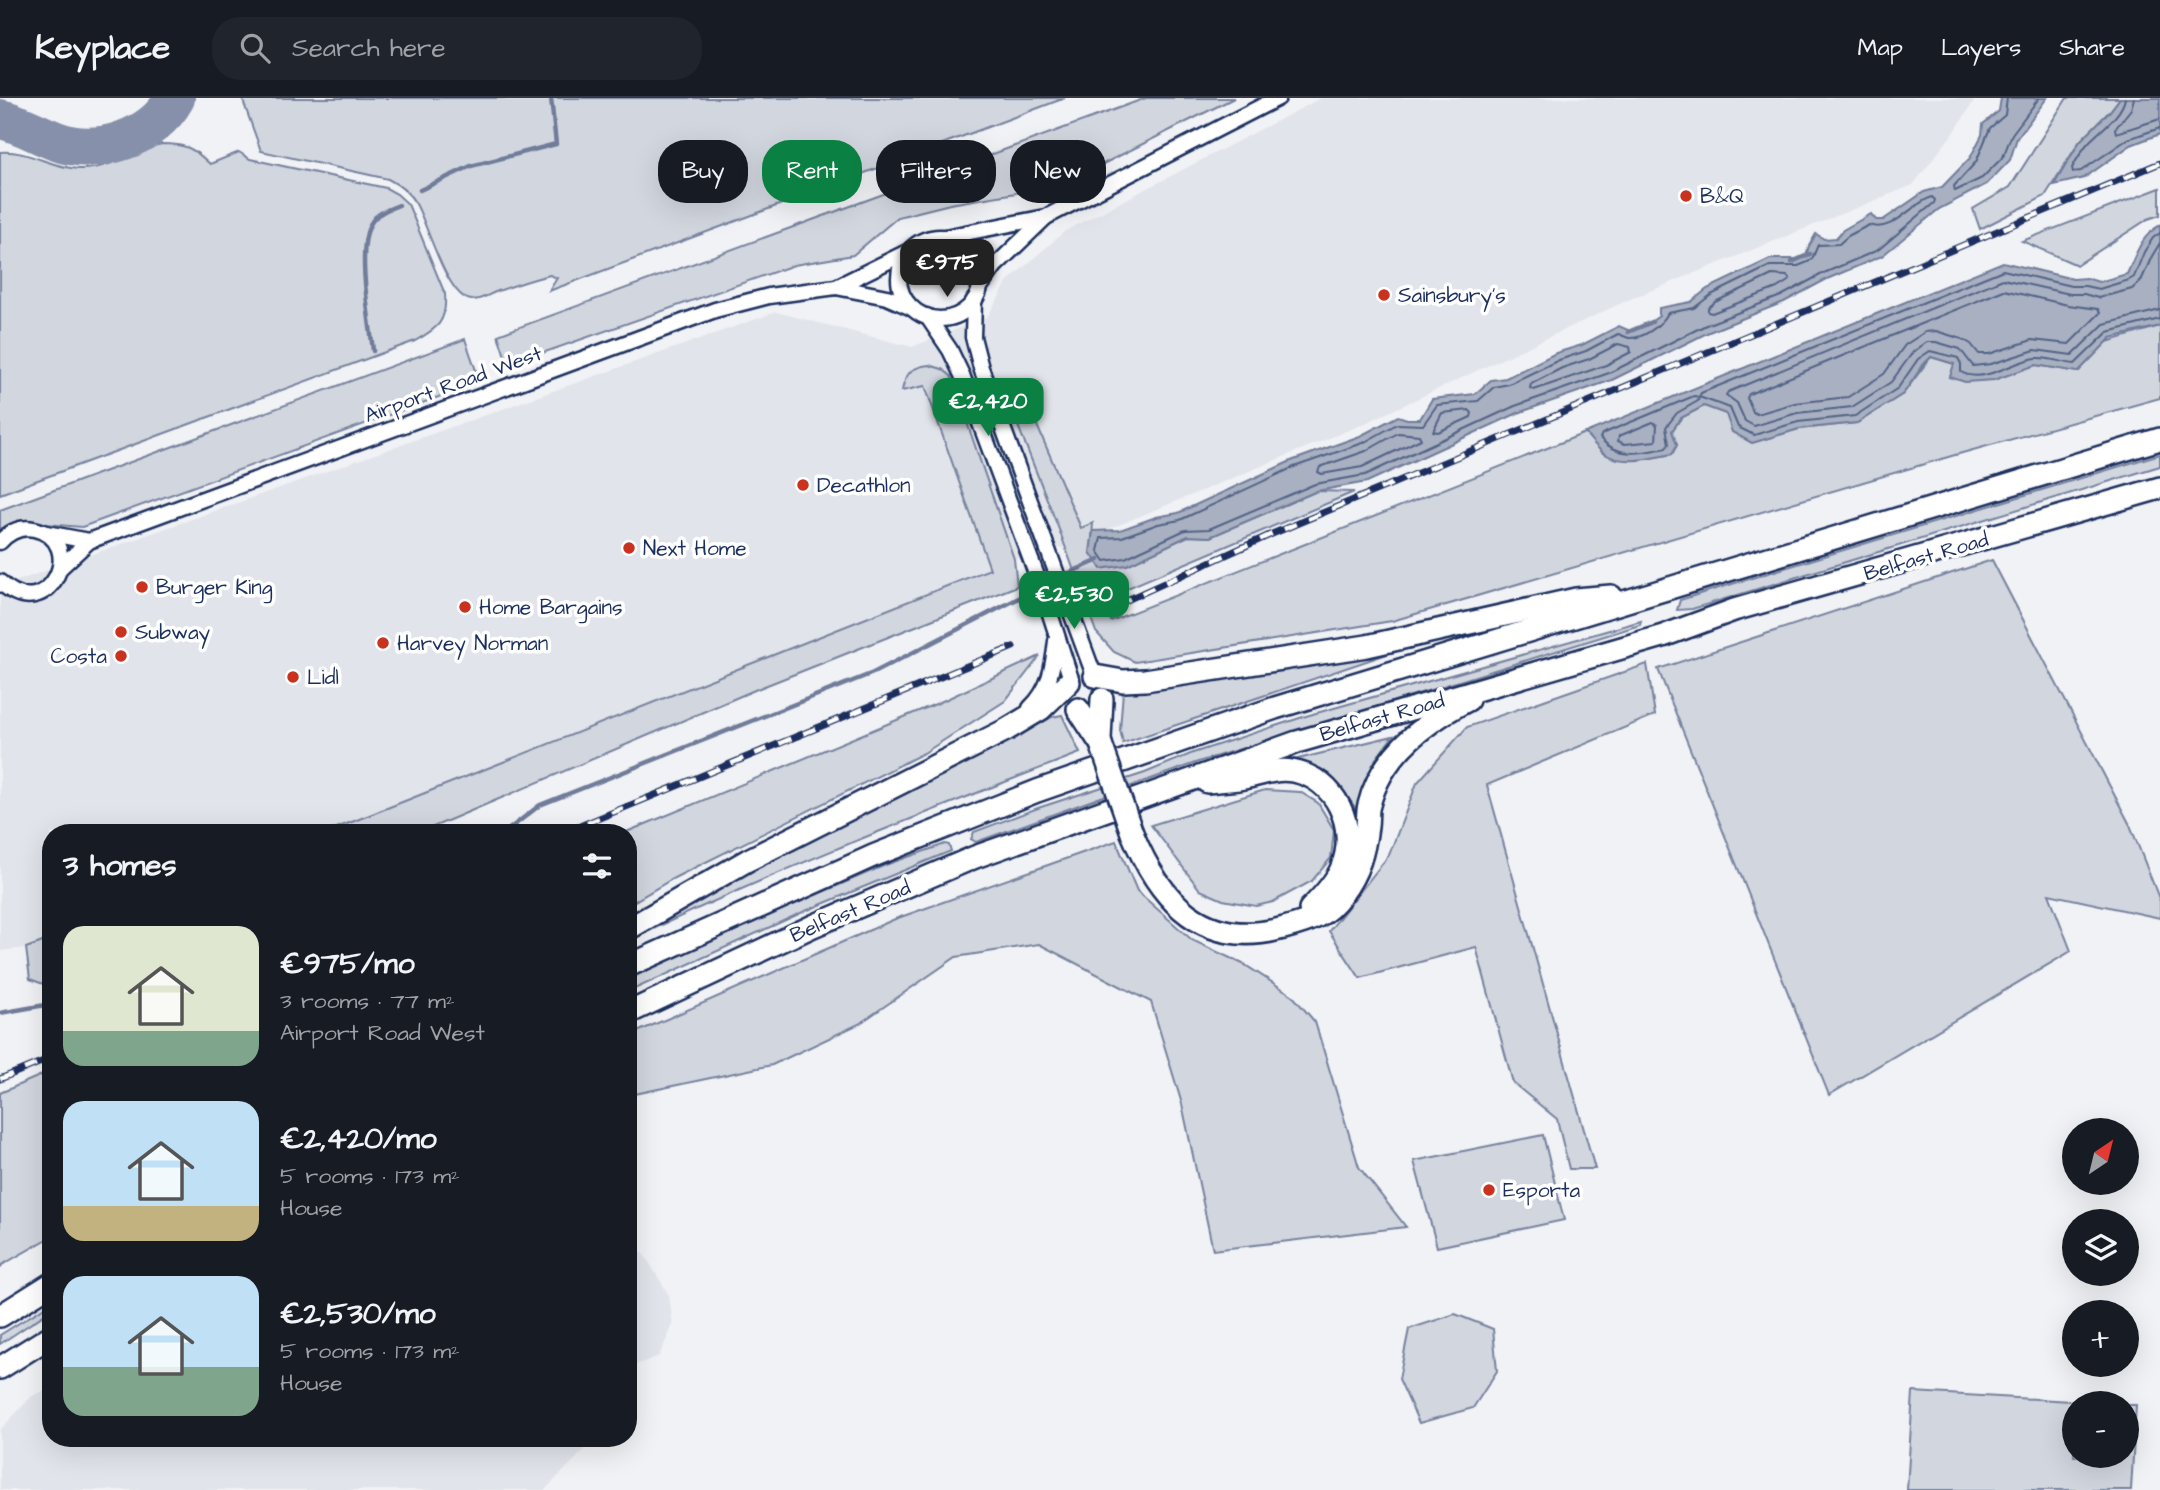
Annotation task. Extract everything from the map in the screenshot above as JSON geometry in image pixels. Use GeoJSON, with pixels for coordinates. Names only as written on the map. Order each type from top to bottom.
{"type":"FeatureCollection","features":[{"type":"Feature","properties":{"kind":"highway","name":"Belfast Road"},"geometry":{"type":"LineString","coordinates":[[637,962],[873,856],[1037,791],[1275,708],[2160,439]]}},
{"type":"Feature","properties":{"kind":"highway","name":"Belfast Road"},"geometry":{"type":"LineString","coordinates":[[637,1009],[813,926],[950,868],[1297,742],[1663,636],[1734,611],[2160,488]]}},
{"type":"Feature","properties":{"kind":"highway"},"geometry":{"type":"LineString","coordinates":[[1095,676],[1123,681],[1145,680],[1367,646],[1576,598],[1651,593]]}},
{"type":"Feature","properties":{"kind":"highway"},"geometry":{"type":"LineString","coordinates":[[637,924],[748,860],[1006,730],[1041,709],[1070,680]]}},
{"type":"Feature","properties":{"kind":"highway"},"geometry":{"type":"LineString","coordinates":[[1078,709],[1100,741],[1145,865],[1164,891],[1182,911],[1204,924],[1224,932],[1244,934],[1275,930],[1321,917],[1342,895],[1360,865],[1368,807],[1376,781],[1391,758],[1435,720],[1502,682]]}},
{"type":"Feature","properties":{"kind":"highway"},"geometry":{"type":"LineString","coordinates":[[1100,741],[1102,699]]}},
{"type":"Feature","properties":{"kind":"highway"},"geometry":{"type":"LineString","coordinates":[[1170,786],[1239,779],[1277,770],[1302,774],[1327,787],[1344,817],[1348,849],[1341,870],[1320,900],[1293,926]]}},
{"type":"Feature","properties":{"kind":"highway"},"geometry":{"type":"LineString","coordinates":[[0,1316],[42,1290]]}},
{"type":"Feature","properties":{"kind":"highway"},"geometry":{"type":"LineString","coordinates":[[0,1368],[42,1342]]}},
{"type":"Feature","properties":{"kind":"street"},"geometry":{"type":"LineString","coordinates":[[945,237],[958,241],[969,249],[977,260],[981,274],[973,337],[981,368],[1062,590],[1095,676],[1103,686],[1102,699],[1094,707],[1078,709],[1069,700],[1067,694],[1070,680],[1057,634],[962,374],[950,350],[921,313],[906,301],[899,276],[902,263],[909,251],[919,242],[932,237],[945,237],[1046,217],[1278,98]]}},
{"type":"Feature","properties":{"kind":"street"},"geometry":{"type":"LineString","coordinates":[[921,313],[940,318],[952,317],[965,310],[995,265],[1046,217]]}},
{"type":"Feature","properties":{"kind":"street","name":"Airport Road West"},"geometry":{"type":"LineString","coordinates":[[0,582],[17,594],[28,596],[39,593],[54,583],[61,567],[89,541],[715,310],[769,296],[836,286],[909,251]]}},
{"type":"Feature","properties":{"kind":"street","name":"Airport Road West"},"geometry":{"type":"LineString","coordinates":[[836,286],[887,297],[921,313]]}},
{"type":"Feature","properties":{"kind":"street"},"geometry":{"type":"LineString","coordinates":[[0,541],[16,530],[26,528],[89,541]]}},
{"type":"Feature","properties":{"kind":"street"},"geometry":{"type":"LineString","coordinates":[[46,533],[58,548],[61,567]]}},
{"type":"Feature","properties":{"kind":"street"},"geometry":{"type":"LineString","coordinates":[[1006,730],[1034,705],[1047,687],[1053,668],[1057,634]]}},
{"type":"Feature","properties":{"kind":"street"},"geometry":{"type":"LineString","coordinates":[[1070,680],[1079,674],[1095,676]]}},
{"type":"Feature","properties":{"kind":"shaded area"},"geometry":{"type":"Polygon","coordinates":[[[242,98],[1065,98],[953,140],[876,140],[876,169],[862,174],[862,140],[762,140],[762,203],[784,203],[549,291],[557,278],[550,275],[472,300],[454,288],[446,275],[421,214],[404,189],[388,179],[261,151],[242,98]]]}},
{"type":"Feature","properties":{"kind":"shaded area"},"geometry":{"type":"Polygon","coordinates":[[[1146,98],[1234,98],[1106,162],[1106,140],[1031,140],[1146,98]]]}},
{"type":"Feature","properties":{"kind":"shaded area"},"geometry":{"type":"Polygon","coordinates":[[[1321,98],[1976,98],[1957,128],[1913,185],[1628,300],[1361,425],[1065,547],[1014,559],[952,376],[902,391],[925,386],[991,569],[347,824],[42,824],[42,942],[26,948],[0,951],[0,587],[776,312],[912,347],[987,317],[1009,280],[1065,231],[1321,98]]]}},
{"type":"Feature","properties":{"kind":"shaded area"},"geometry":{"type":"Polygon","coordinates":[[[2067,98],[2120,98],[2080,141],[2045,196],[1980,229],[1973,209],[2010,187],[2067,98]]]}},
{"type":"Feature","properties":{"kind":"shaded area"},"geometry":{"type":"Polygon","coordinates":[[[162,144],[189,148],[210,164],[239,152],[250,159],[386,188],[397,194],[408,204],[445,294],[442,318],[435,328],[415,341],[0,494],[0,152],[20,153],[59,166],[79,169],[112,163],[162,144]]]}},
{"type":"Feature","properties":{"kind":"shaded area"},"geometry":{"type":"Polygon","coordinates":[[[1010,148],[1010,194],[996,196],[996,153],[1010,148]]]}},
{"type":"Feature","properties":{"kind":"shaded area"},"geometry":{"type":"Polygon","coordinates":[[[2160,188],[2160,215],[2148,219],[2077,265],[2022,241],[2160,188]]]}},
{"type":"Feature","properties":{"kind":"shaded area"},"geometry":{"type":"Polygon","coordinates":[[[876,197],[876,203],[956,203],[898,217],[853,255],[794,265],[508,365],[498,335],[876,197]]]}},
{"type":"Feature","properties":{"kind":"shaded area"},"geometry":{"type":"Polygon","coordinates":[[[2160,326],[2160,398],[1955,455],[1392,621],[1135,662],[1114,652],[1096,632],[1005,393],[1021,388],[1081,528],[1093,523],[1091,552],[1127,565],[1188,536],[1210,537],[1317,491],[1354,492],[1106,597],[1111,621],[1585,433],[1604,454],[1644,459],[1672,454],[1677,445],[1672,431],[1681,418],[1704,406],[1726,414],[1733,432],[1752,443],[1799,429],[1857,423],[1903,394],[1931,357],[1955,364],[1950,377],[2036,365],[2078,372],[2107,342],[2160,326]]]}},
{"type":"Feature","properties":{"kind":"shaded area"},"geometry":{"type":"Polygon","coordinates":[[[465,339],[480,382],[82,527],[34,523],[0,533],[0,510],[465,339]]]}},
{"type":"Feature","properties":{"kind":"shaded area"},"geometry":{"type":"Polygon","coordinates":[[[929,365],[942,369],[951,376],[1014,559],[1017,586],[757,689],[440,824],[347,824],[990,569],[925,386],[902,391],[910,372],[929,365]]]}},
{"type":"Feature","properties":{"kind":"shaded area"},"geometry":{"type":"Polygon","coordinates":[[[2160,454],[2160,466],[1692,609],[1677,610],[1680,600],[2160,454]]]}},
{"type":"Feature","properties":{"kind":"shaded area"},"geometry":{"type":"Polygon","coordinates":[[[1992,560],[2130,825],[2160,901],[2160,918],[2049,894],[2071,951],[1829,1095],[1658,669],[1992,560]]]}},
{"type":"Feature","properties":{"kind":"shaded area"},"geometry":{"type":"Polygon","coordinates":[[[1641,621],[1640,625],[1198,762],[976,842],[971,839],[974,832],[1038,808],[1306,716],[1641,621]]]}},
{"type":"Feature","properties":{"kind":"shaded area"},"geometry":{"type":"Polygon","coordinates":[[[1411,646],[1123,743],[1120,730],[1123,691],[1411,646]]]}},
{"type":"Feature","properties":{"kind":"shaded area"},"geometry":{"type":"Polygon","coordinates":[[[1040,656],[1005,701],[924,753],[674,878],[637,900],[637,828],[938,703],[1040,656]]]}},
{"type":"Feature","properties":{"kind":"shaded area"},"geometry":{"type":"Polygon","coordinates":[[[1647,664],[1655,715],[1487,785],[1595,1169],[1569,1169],[1557,1119],[1513,1083],[1476,947],[1360,978],[1329,931],[1389,855],[1417,783],[1467,727],[1647,664]]]}},
{"type":"Feature","properties":{"kind":"shaded area"},"geometry":{"type":"Polygon","coordinates":[[[1062,715],[1080,753],[796,866],[637,937],[637,933],[732,879],[1052,717],[1062,715]]]}},
{"type":"Feature","properties":{"kind":"shaded area"},"geometry":{"type":"Polygon","coordinates":[[[1393,736],[1375,760],[1360,838],[1355,807],[1329,774],[1290,761],[1393,736]]]}},
{"type":"Feature","properties":{"kind":"shaded area"},"geometry":{"type":"Polygon","coordinates":[[[1265,790],[1300,792],[1318,803],[1334,830],[1331,858],[1312,881],[1273,902],[1256,906],[1223,900],[1200,890],[1151,825],[1265,790]]]}},
{"type":"Feature","properties":{"kind":"shaded area"},"geometry":{"type":"Polygon","coordinates":[[[1116,841],[1137,891],[1192,940],[1245,965],[1292,995],[1315,1022],[1359,1167],[1406,1227],[1213,1250],[1182,1104],[1151,1002],[1039,944],[956,957],[859,1024],[772,1065],[637,1094],[637,1032],[895,919],[1116,841]]]}},
{"type":"Feature","properties":{"kind":"shaded area"},"geometry":{"type":"Polygon","coordinates":[[[945,844],[949,845],[951,851],[803,912],[637,988],[637,975],[692,948],[888,864],[945,844]]]}},
{"type":"Feature","properties":{"kind":"shaded area"},"geometry":{"type":"Polygon","coordinates":[[[42,942],[42,984],[30,979],[26,948],[42,942]]]}},
{"type":"Feature","properties":{"kind":"shaded area"},"geometry":{"type":"Polygon","coordinates":[[[42,1075],[42,1242],[2,1265],[0,1269],[0,1093],[42,1075]]]}},
{"type":"Feature","properties":{"kind":"shaded area","name":"Esporta"},"geometry":{"type":"Polygon","coordinates":[[[1543,1135],[1564,1220],[1437,1247],[1414,1161],[1543,1135]]]}},
{"type":"Feature","properties":{"kind":"shaded area"},"geometry":{"type":"Polygon","coordinates":[[[637,1248],[645,1256],[669,1295],[673,1325],[659,1356],[637,1364],[637,1248]]]}},
{"type":"Feature","properties":{"kind":"shaded area"},"geometry":{"type":"Polygon","coordinates":[[[42,1309],[42,1316],[0,1344],[0,1335],[42,1309]]]}},
{"type":"Feature","properties":{"kind":"shaded area"},"geometry":{"type":"Polygon","coordinates":[[[1455,1314],[1493,1329],[1497,1371],[1473,1408],[1419,1423],[1399,1379],[1409,1329],[1455,1314]]]}},
{"type":"Feature","properties":{"kind":"shaded area"},"geometry":{"type":"Polygon","coordinates":[[[42,1392],[42,1447],[587,1447],[545,1490],[0,1490],[0,1430],[32,1396],[42,1392]]]}},
{"type":"Feature","properties":{"kind":"shaded area"},"geometry":{"type":"Polygon","coordinates":[[[1913,1392],[2062,1401],[2062,1468],[2132,1468],[2131,1490],[1907,1490],[1913,1392]]]}},
{"type":"Feature","properties":{"kind":"water"},"geometry":{"type":"Polygon","coordinates":[[[2001,98],[2047,98],[2017,138],[2010,160],[1987,184],[1939,209],[1882,256],[1827,279],[1784,302],[1709,332],[1612,380],[1518,413],[1367,482],[1317,491],[1210,537],[1188,536],[1127,565],[1101,569],[1090,552],[1093,531],[1120,530],[1156,517],[1178,513],[1291,461],[1360,436],[1398,416],[1420,419],[1432,399],[1475,394],[1491,380],[1506,378],[1619,326],[1630,331],[1645,326],[1659,316],[1659,308],[1691,302],[1707,289],[1770,259],[1797,259],[1806,256],[1816,234],[1824,239],[1836,238],[1843,230],[1871,214],[1876,220],[1883,220],[1924,192],[1942,187],[1970,158],[1982,135],[1983,124],[1999,111],[2001,98]]]}},
{"type":"Feature","properties":{"kind":"water"},"geometry":{"type":"Polygon","coordinates":[[[2120,98],[2160,98],[2160,134],[2131,145],[2084,178],[2054,185],[2080,141],[2120,98]]]}},
{"type":"Feature","properties":{"kind":"water"},"geometry":{"type":"Polygon","coordinates":[[[2160,225],[2160,326],[2111,338],[2078,372],[2036,365],[1994,380],[1965,382],[1950,377],[1954,364],[1931,357],[1903,394],[1857,423],[1799,429],[1752,443],[1732,432],[1726,414],[1704,406],[1681,418],[1672,431],[1677,445],[1672,454],[1647,459],[1612,458],[1599,449],[1585,433],[2003,262],[2073,279],[2086,278],[2099,282],[2127,274],[2144,240],[2160,225]]]}},
{"type":"Feature","properties":{"kind":"waterway"},"geometry":{"type":"LineString","coordinates":[[420,190],[471,166],[556,144],[551,98]]}},
{"type":"Feature","properties":{"kind":"waterway"},"geometry":{"type":"LineString","coordinates":[[373,351],[364,270],[366,239],[374,219],[399,205]]}},
{"type":"Feature","properties":{"kind":"waterway"},"geometry":{"type":"LineString","coordinates":[[1792,262],[1810,254]]}},
{"type":"Feature","properties":{"kind":"waterway"},"geometry":{"type":"LineString","coordinates":[[1628,332],[1652,322]]}},
{"type":"Feature","properties":{"kind":"waterway"},"geometry":{"type":"LineString","coordinates":[[1062,576],[1099,560]]}},
{"type":"Feature","properties":{"kind":"waterway"},"geometry":{"type":"LineString","coordinates":[[516,824],[540,805],[873,673],[1054,580]]}},
{"type":"Feature","properties":{"kind":"waterway"},"geometry":{"type":"LineString","coordinates":[[0,1013],[42,1006]]}},
{"type":"Feature","properties":{"kind":"taxiway"},"geometry":{"type":"LineString","coordinates":[[0,119],[72,145],[106,145],[139,133],[153,124],[175,98]]}},
{"type":"Feature","properties":{"kind":"railway"},"geometry":{"type":"LineString","coordinates":[[1118,604],[1272,534],[2160,163]]}},
{"type":"Feature","properties":{"kind":"railway"},"geometry":{"type":"LineString","coordinates":[[585,824],[1013,647]]}},
{"type":"Feature","properties":{"kind":"railway"},"geometry":{"type":"LineString","coordinates":[[0,1079],[42,1062]]}},
{"type":"Feature","properties":{"kind":"place","name":"B&Q"},"geometry":{"type":"Point","coordinates":[1686,196]}},
{"type":"Feature","properties":{"kind":"place","name":"Sainsbury's"},"geometry":{"type":"Point","coordinates":[1384,295]}},
{"type":"Feature","properties":{"kind":"place","name":"Decathlon"},"geometry":{"type":"Point","coordinates":[803,485]}},
{"type":"Feature","properties":{"kind":"place","name":"Next Home"},"geometry":{"type":"Point","coordinates":[629,548]}},
{"type":"Feature","properties":{"kind":"place","name":"Burger King"},"geometry":{"type":"Point","coordinates":[142,587]}},
{"type":"Feature","properties":{"kind":"place","name":"Home Bargains"},"geometry":{"type":"Point","coordinates":[465,607]}},
{"type":"Feature","properties":{"kind":"place","name":"Subway"},"geometry":{"type":"Point","coordinates":[121,632]}},
{"type":"Feature","properties":{"kind":"place","name":"Harvey Norman"},"geometry":{"type":"Point","coordinates":[383,643]}},
{"type":"Feature","properties":{"kind":"place","name":"Costa"},"geometry":{"type":"Point","coordinates":[121,656]}},
{"type":"Feature","properties":{"kind":"place","name":"Lidl"},"geometry":{"type":"Point","coordinates":[293,677]}},
{"type":"Feature","properties":{"kind":"place","name":"Esporta"},"geometry":{"type":"Point","coordinates":[1489,1190]}}]}
